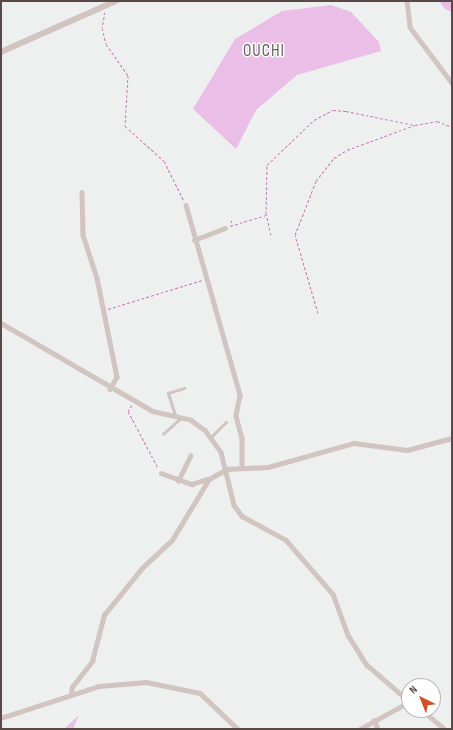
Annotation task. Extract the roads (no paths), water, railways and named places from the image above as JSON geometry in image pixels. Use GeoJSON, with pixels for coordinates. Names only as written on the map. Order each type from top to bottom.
{"type":"FeatureCollection","features":[{"type":"Feature","properties":{"kind":"street"},"geometry":{"type":"LineString","coordinates":[[1,52],[116,1]]}},
{"type":"Feature","properties":{"kind":"street"},"geometry":{"type":"LineString","coordinates":[[407,1],[410,27],[452,83]]}},
{"type":"Feature","properties":{"kind":"street"},"geometry":{"type":"LineString","coordinates":[[82,192],[83,235],[111,340],[112,366],[117,377],[110,389]]}},
{"type":"Feature","properties":{"kind":"street"},"geometry":{"type":"LineString","coordinates":[[186,205],[194,240],[240,395],[236,416],[242,439],[242,466]]}},
{"type":"Feature","properties":{"kind":"street"},"geometry":{"type":"LineString","coordinates":[[194,240],[225,228]]}},
{"type":"Feature","properties":{"kind":"street"},"geometry":{"type":"LineString","coordinates":[[1,323],[134,402],[153,411],[191,420],[210,437],[227,469],[234,504],[242,516],[286,540],[333,594],[348,635],[367,665],[401,694]]}},
{"type":"Feature","properties":{"kind":"street"},"geometry":{"type":"LineString","coordinates":[[161,473],[178,481],[192,484],[209,479],[227,469],[242,466],[268,467],[354,443],[407,450],[452,438]]}},
{"type":"Feature","properties":{"kind":"street"},"geometry":{"type":"LineString","coordinates":[[178,481],[190,456]]}},
{"type":"Feature","properties":{"kind":"street"},"geometry":{"type":"LineString","coordinates":[[72,695],[72,687],[92,661],[104,615],[142,568],[172,540],[209,479]]}},
{"type":"Feature","properties":{"kind":"street"},"geometry":{"type":"LineString","coordinates":[[1,718],[72,695],[116,683],[178,687],[209,700],[238,729]]}},
{"type":"Feature","properties":{"kind":"street"},"geometry":{"type":"LineString","coordinates":[[360,729],[401,705]]}},
{"type":"Feature","properties":{"kind":"street"},"geometry":{"type":"LineString","coordinates":[[432,718],[445,729]]}},
{"type":"Feature","properties":{"kind":"street"},"geometry":{"type":"LineString","coordinates":[[374,720],[378,729]]}},
{"type":"Feature","properties":{"kind":"lane"},"geometry":{"type":"LineString","coordinates":[[175,415],[168,393],[184,388]]}},
{"type":"Feature","properties":{"kind":"lane"},"geometry":{"type":"LineString","coordinates":[[163,434],[181,417]]}},
{"type":"Feature","properties":{"kind":"lane"},"geometry":{"type":"LineString","coordinates":[[210,437],[226,422]]}},
{"type":"Feature","properties":{"kind":"district","name":"OUCHI"},"geometry":{"type":"Point","coordinates":[264,52]}}]}
